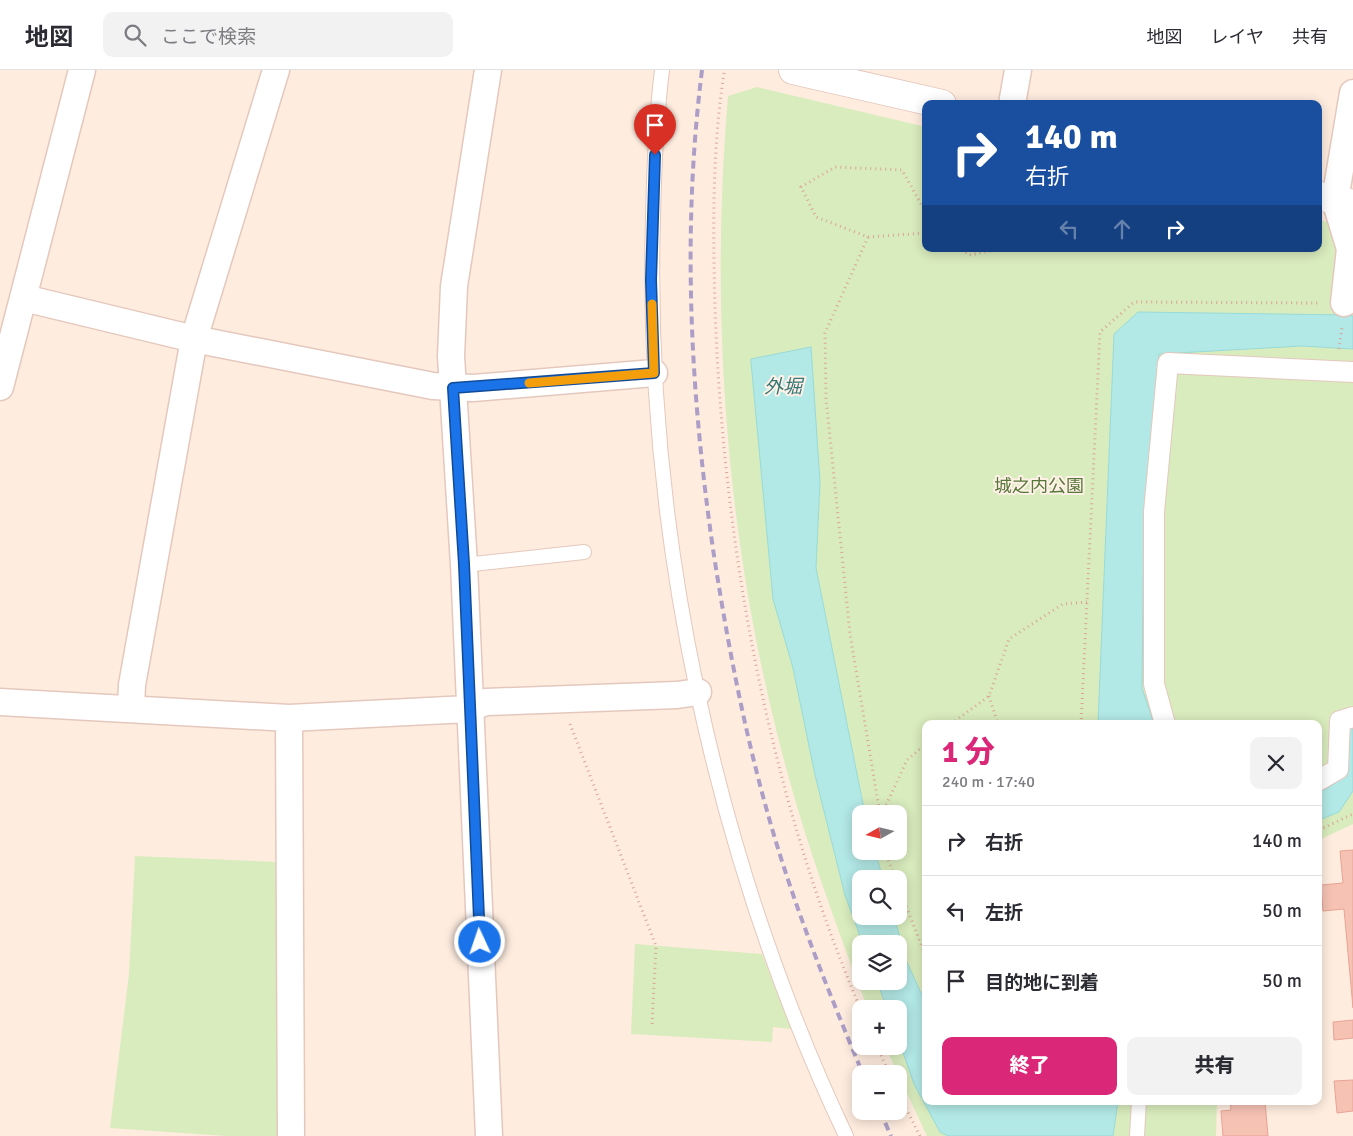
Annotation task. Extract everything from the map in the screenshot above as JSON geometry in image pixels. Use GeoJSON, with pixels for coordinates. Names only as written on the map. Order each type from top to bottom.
{"type":"FeatureCollection","features":[{"type":"Feature","properties":{"kind":"street"},"geometry":{"type":"LineString","coordinates":[[0,387],[82,70]]}},
{"type":"Feature","properties":{"kind":"street"},"geometry":{"type":"LineString","coordinates":[[131,708],[132,685],[194,339],[276,70]]}},
{"type":"Feature","properties":{"kind":"street"},"geometry":{"type":"LineString","coordinates":[[488,70],[454,286],[451,338],[464,564],[468,709],[489,1136]]}},
{"type":"Feature","properties":{"kind":"street"},"geometry":{"type":"LineString","coordinates":[[793,70],[924,100]]}},
{"type":"Feature","properties":{"kind":"street"},"geometry":{"type":"LineString","coordinates":[[1013,100],[1018,70]]}},
{"type":"Feature","properties":{"kind":"street"},"geometry":{"type":"LineString","coordinates":[[1344,303],[1350,248],[1336,200],[1353,93]]}},
{"type":"Feature","properties":{"kind":"street"},"geometry":{"type":"LineString","coordinates":[[24,298],[194,339],[453,388],[654,373]]}},
{"type":"Feature","properties":{"kind":"street"},"geometry":{"type":"LineString","coordinates":[[1164,720],[1154,684],[1154,512],[1168,363],[1345,371]]}},
{"type":"Feature","properties":{"kind":"street"},"geometry":{"type":"LineString","coordinates":[[0,702],[289,718],[468,709],[486,702],[698,692]]}},
{"type":"Feature","properties":{"kind":"street"},"geometry":{"type":"LineString","coordinates":[[1322,778],[1338,769],[1340,721],[1353,717]]}},
{"type":"Feature","properties":{"kind":"street"},"geometry":{"type":"LineString","coordinates":[[289,718],[291,1136]]}},
{"type":"Feature","properties":{"kind":"lane"},"geometry":{"type":"LineString","coordinates":[[662,70],[655,155],[651,280],[654,373],[662,469],[673,556],[698,692],[728,813],[778,972],[816,1072],[846,1136]]}},
{"type":"Feature","properties":{"kind":"lane"},"geometry":{"type":"LineString","coordinates":[[464,564],[584,552]]}},
{"type":"Feature","properties":{"kind":"lane"},"geometry":{"type":"LineString","coordinates":[[1137,1136],[1139,1105]]}},
{"type":"Feature","properties":{"kind":"path"},"geometry":{"type":"LineString","coordinates":[[724,73],[715,148],[713,244],[717,367],[740,578],[762,689],[788,797],[816,886],[857,1000]]}},
{"type":"Feature","properties":{"kind":"path"},"geometry":{"type":"LineString","coordinates":[[922,206],[902,170],[835,166],[801,187],[816,216],[868,237],[922,233]]}},
{"type":"Feature","properties":{"kind":"path"},"geometry":{"type":"LineString","coordinates":[[868,237],[825,333],[826,398],[850,634],[879,805]]}},
{"type":"Feature","properties":{"kind":"path"},"geometry":{"type":"LineString","coordinates":[[965,252],[968,255],[984,252]]}},
{"type":"Feature","properties":{"kind":"path"},"geometry":{"type":"LineString","coordinates":[[1344,303],[1345,371]]}},
{"type":"Feature","properties":{"kind":"path"},"geometry":{"type":"LineString","coordinates":[[956,720],[989,696],[1009,638],[1063,604],[1087,602]]}},
{"type":"Feature","properties":{"kind":"path"},"geometry":{"type":"LineString","coordinates":[[989,696],[997,720]]}},
{"type":"Feature","properties":{"kind":"path"},"geometry":{"type":"LineString","coordinates":[[566,699],[571,727],[656,946],[652,1024]]}},
{"type":"Feature","properties":{"kind":"path"},"geometry":{"type":"LineString","coordinates":[[885,805],[907,760],[922,747]]}},
{"type":"Feature","properties":{"kind":"path"},"geometry":{"type":"LineString","coordinates":[[1322,829],[1353,814]]}},
{"type":"Feature","properties":{"kind":"path"},"geometry":{"type":"LineString","coordinates":[[907,908],[922,947]]}},
{"type":"Feature","properties":{"kind":"path"},"geometry":{"type":"LineString","coordinates":[[907,1110],[920,1136]]}},
{"type":"Feature","properties":{"kind":"green space","name":"城之内公園"},"geometry":{"type":"Polygon","coordinates":[[[757,87],[922,126],[922,252],[1322,252],[1322,221],[1353,228],[1353,824],[1322,839],[1322,720],[922,720],[922,1105],[1217,1105],[1216,1136],[927,1136],[907,1093],[907,1065],[894,1065],[889,1055],[907,1055],[907,1000],[865,1000],[861,990],[907,990],[907,935],[852,935],[852,966],[807,838],[777,733],[759,655],[734,497],[726,417],[721,256],[728,96],[757,87]]]}},
{"type":"Feature","properties":{"kind":"green space"},"geometry":{"type":"Polygon","coordinates":[[[135,856],[279,862],[277,1136],[226,1136],[110,1128],[129,974],[135,856]]]}},
{"type":"Feature","properties":{"kind":"green space"},"geometry":{"type":"Polygon","coordinates":[[[635,944],[762,954],[791,1029],[773,1027],[772,1042],[631,1034],[635,944]]]}},
{"type":"Feature","properties":{"kind":"water"},"geometry":{"type":"Polygon","coordinates":[[[1138,312],[1353,316],[1353,349],[1302,346],[1159,354],[1144,511],[1142,688],[1153,720],[1098,720],[1114,334],[1138,312]]]}},
{"type":"Feature","properties":{"kind":"water","name":"外堀"},"geometry":{"type":"Polygon","coordinates":[[[811,347],[820,482],[816,568],[863,805],[852,805],[852,860],[878,860],[880,870],[852,870],[852,914],[845,895],[815,775],[793,668],[773,599],[751,359],[811,347]]]}},
{"type":"Feature","properties":{"kind":"water"},"geometry":{"type":"Polygon","coordinates":[[[1353,723],[1353,791],[1339,812],[1322,819],[1322,790],[1347,775],[1347,725],[1353,723]]]}},
{"type":"Feature","properties":{"kind":"water","name":"外堀"},"geometry":{"type":"Polygon","coordinates":[[[856,925],[896,925],[899,935],[860,935],[856,925]]]}},
{"type":"Feature","properties":{"kind":"water","name":"外堀"},"geometry":{"type":"Polygon","coordinates":[[[907,962],[922,995],[922,1099],[914,1084],[904,1055],[907,1055],[907,1000],[884,1000],[880,990],[907,990],[907,962]]]}},
{"type":"Feature","properties":{"kind":"water","name":"外堀"},"geometry":{"type":"Polygon","coordinates":[[[925,1105],[1117,1105],[1113,1136],[948,1136],[940,1132],[925,1105]]]}},
{"type":"Feature","properties":{"kind":"building"},"geometry":{"type":"Polygon","coordinates":[[[1353,850],[1353,1008],[1344,909],[1323,911],[1322,885],[1343,883],[1340,851],[1353,850]]]}},
{"type":"Feature","properties":{"kind":"building"},"geometry":{"type":"Polygon","coordinates":[[[1353,1020],[1353,1038],[1334,1040],[1333,1022],[1353,1020]]]}},
{"type":"Feature","properties":{"kind":"building"},"geometry":{"type":"Polygon","coordinates":[[[1353,1080],[1353,1111],[1337,1113],[1334,1081],[1353,1080]]]}},
{"type":"Feature","properties":{"kind":"building"},"geometry":{"type":"Polygon","coordinates":[[[1230,1105],[1265,1105],[1268,1136],[1223,1136],[1221,1111],[1231,1110],[1230,1105]]]}},
{"type":"Feature","properties":{"kind":"railway"},"geometry":{"type":"LineString","coordinates":[[702,70],[692,190],[691,310],[699,430],[713,549],[747,733],[776,842],[816,959],[859,1065]]}},
{"type":"Feature","properties":{"kind":"railway"},"geometry":{"type":"LineString","coordinates":[[884,1120],[891,1136]]}},
{"type":"Feature","properties":{"kind":"slow traffic"},"geometry":{"type":"LineString","coordinates":[[529,383],[654,373],[652,304]]}},
{"type":"Feature","properties":{"kind":"route"},"geometry":{"type":"LineString","coordinates":[[480,942],[468,709],[464,564],[453,388],[474,388],[654,373],[651,280],[655,155]]}}]}
